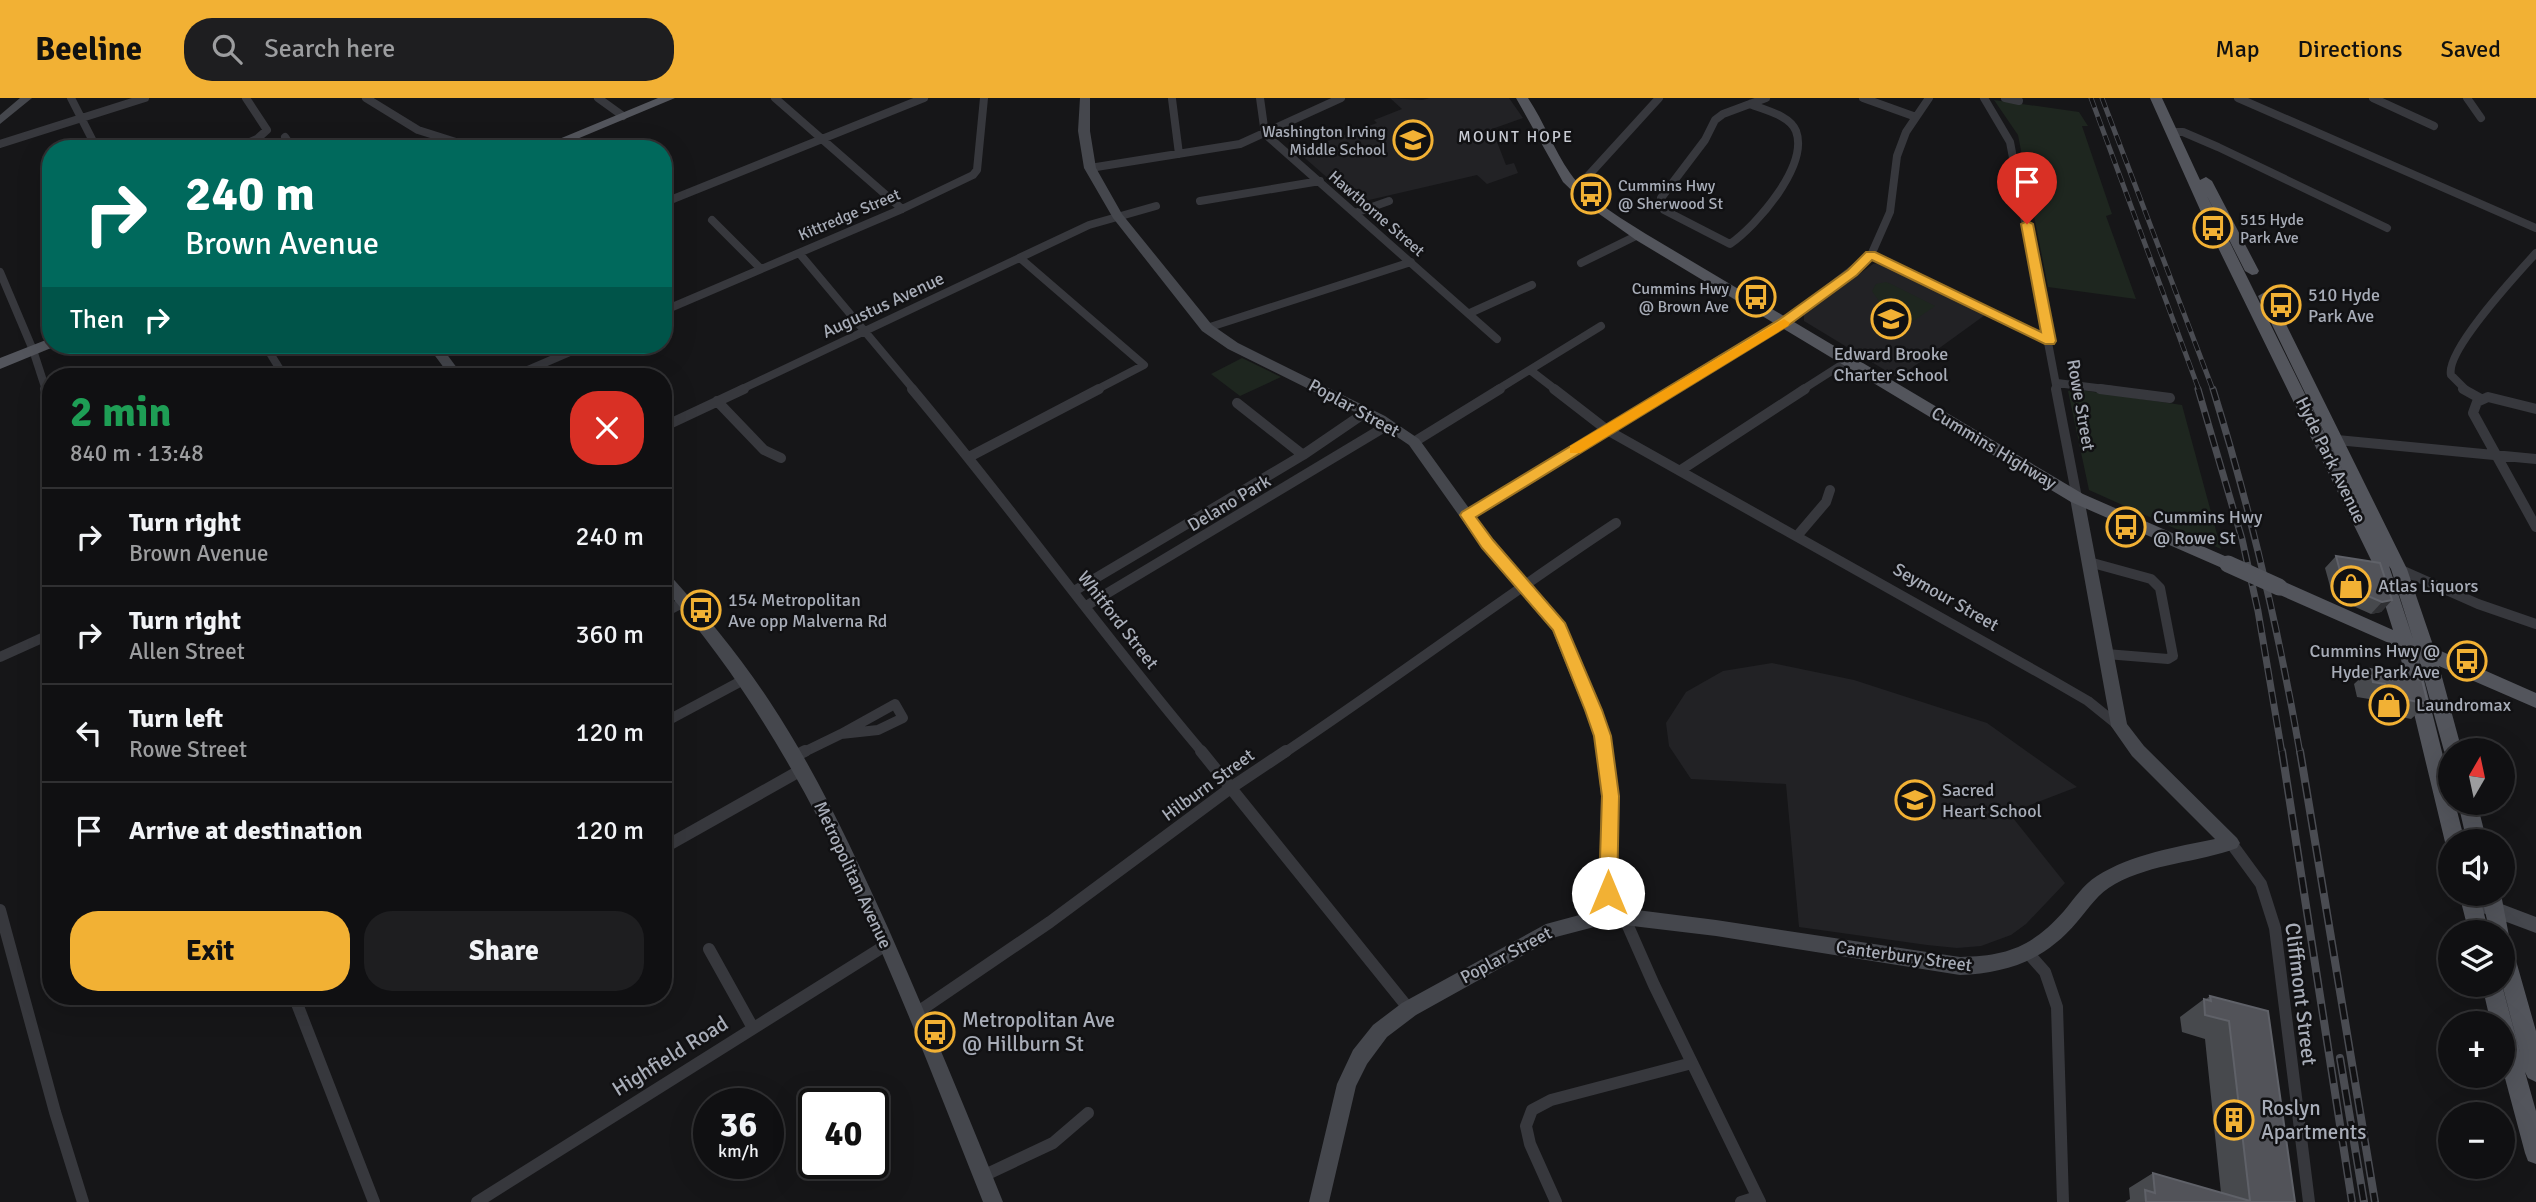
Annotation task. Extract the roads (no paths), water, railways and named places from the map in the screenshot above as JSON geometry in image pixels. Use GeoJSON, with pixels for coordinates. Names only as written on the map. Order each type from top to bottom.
{"type":"FeatureCollection","features":[{"type":"Feature","properties":{"kind":"main road"},"geometry":{"type":"LineString","coordinates":[[563,140],[669,98]]}},
{"type":"Feature","properties":{"kind":"main road","name":"Cummins Highway"},"geometry":{"type":"LineString","coordinates":[[1522,98],[1546,137],[1555,159],[1577,188],[1603,212],[2077,498],[2536,701]]}},
{"type":"Feature","properties":{"kind":"main road","name":"Hyde Park Avenue"},"geometry":{"type":"LineString","coordinates":[[2157,98],[2177,132],[2329,439],[2399,569],[2426,651],[2449,738]]}},
{"type":"Feature","properties":{"kind":"main road","name":"Hyde Park Avenue"},"geometry":{"type":"LineString","coordinates":[[2168,98],[2177,132]]}},
{"type":"Feature","properties":{"kind":"main road"},"geometry":{"type":"LineString","coordinates":[[0,364],[42,346]]}},
{"type":"Feature","properties":{"kind":"main road","name":"Hyde Park Avenue"},"geometry":{"type":"LineString","coordinates":[[2329,439],[2379,560],[2405,641],[2452,829]]}},
{"type":"Feature","properties":{"kind":"main road"},"geometry":{"type":"LineString","coordinates":[[2515,992],[2536,1071]]}},
{"type":"Feature","properties":{"kind":"main road"},"geometry":{"type":"LineString","coordinates":[[2515,1073],[2536,1153]]}},
{"type":"Feature","properties":{"kind":"street"},"geometry":{"type":"LineString","coordinates":[[0,121],[27,98]]}},
{"type":"Feature","properties":{"kind":"street"},"geometry":{"type":"LineString","coordinates":[[71,98],[93,140]]}},
{"type":"Feature","properties":{"kind":"street"},"geometry":{"type":"LineString","coordinates":[[0,144],[145,98]]}},
{"type":"Feature","properties":{"kind":"street"},"geometry":{"type":"LineString","coordinates":[[246,98],[267,130],[255,140]]}},
{"type":"Feature","properties":{"kind":"street"},"geometry":{"type":"LineString","coordinates":[[366,98],[418,131],[448,140]]}},
{"type":"Feature","properties":{"kind":"street"},"geometry":{"type":"LineString","coordinates":[[598,98],[623,116]]}},
{"type":"Feature","properties":{"kind":"street"},"geometry":{"type":"LineString","coordinates":[[775,98],[823,139],[839,157],[902,209]]}},
{"type":"Feature","properties":{"kind":"street"},"geometry":{"type":"LineString","coordinates":[[672,199],[924,98]]}},
{"type":"Feature","properties":{"kind":"street","name":"Kittredge Street"},"geometry":{"type":"LineString","coordinates":[[674,307],[902,209],[975,173],[984,98]]}},
{"type":"Feature","properties":{"kind":"street","name":"Poplar Street"},"geometry":{"type":"LineString","coordinates":[[1085,98],[1084,131],[1090,168],[1117,215],[1207,328],[1233,346],[1366,412],[1414,442],[1467,515],[1559,627],[1603,736],[1610,796],[1608,893],[1624,917],[1584,920],[1552,930],[1409,1009],[1380,1031],[1360,1057],[1347,1084],[1319,1202]]}},
{"type":"Feature","properties":{"kind":"street"},"geometry":{"type":"LineString","coordinates":[[1260,98],[1265,134]]}},
{"type":"Feature","properties":{"kind":"street"},"geometry":{"type":"LineString","coordinates":[[1090,168],[1240,144],[1341,98]]}},
{"type":"Feature","properties":{"kind":"street"},"geometry":{"type":"LineString","coordinates":[[1577,188],[1659,98]]}},
{"type":"Feature","properties":{"kind":"street"},"geometry":{"type":"LineString","coordinates":[[1749,104],[1792,125],[1799,145],[1792,168],[1773,200],[1739,239],[1730,244],[1664,210],[1660,204],[1661,198],[1705,140],[1715,120],[1723,114],[1749,104],[1766,98]]}},
{"type":"Feature","properties":{"kind":"street"},"geometry":{"type":"LineString","coordinates":[[1863,98],[1916,117]]}},
{"type":"Feature","properties":{"kind":"street"},"geometry":{"type":"LineString","coordinates":[[1467,515],[1785,322],[1871,255],[1881,238],[1890,212],[1897,156],[1916,117],[1929,98]]}},
{"type":"Feature","properties":{"kind":"street","name":"Rowe Street"},"geometry":{"type":"LineString","coordinates":[[1984,98],[2010,142],[2119,726]]}},
{"type":"Feature","properties":{"kind":"street"},"geometry":{"type":"LineString","coordinates":[[2005,98],[2019,101]]}},
{"type":"Feature","properties":{"kind":"street"},"geometry":{"type":"LineString","coordinates":[[2238,98],[2258,101],[2536,228]]}},
{"type":"Feature","properties":{"kind":"street"},"geometry":{"type":"LineString","coordinates":[[2373,98],[2434,125]]}},
{"type":"Feature","properties":{"kind":"street"},"geometry":{"type":"LineString","coordinates":[[2467,98],[2481,118]]}},
{"type":"Feature","properties":{"kind":"street"},"geometry":{"type":"LineString","coordinates":[[1172,99],[1179,154]]}},
{"type":"Feature","properties":{"kind":"street"},"geometry":{"type":"LineString","coordinates":[[2177,132],[2352,209],[2387,228]]}},
{"type":"Feature","properties":{"kind":"street","name":"Hawthorne Street"},"geometry":{"type":"LineString","coordinates":[[1265,134],[1497,339]]}},
{"type":"Feature","properties":{"kind":"street"},"geometry":{"type":"LineString","coordinates":[[1200,201],[1320,181]]}},
{"type":"Feature","properties":{"kind":"street"},"geometry":{"type":"LineString","coordinates":[[1355,213],[1389,201]]}},
{"type":"Feature","properties":{"kind":"street","name":"Augustus Avenue"},"geometry":{"type":"LineString","coordinates":[[672,423],[1089,225],[1156,206]]}},
{"type":"Feature","properties":{"kind":"street"},"geometry":{"type":"LineString","coordinates":[[712,220],[761,269]]}},
{"type":"Feature","properties":{"kind":"street"},"geometry":{"type":"LineString","coordinates":[[1581,263],[1638,235]]}},
{"type":"Feature","properties":{"kind":"street","name":"Whitford Street"},"geometry":{"type":"LineString","coordinates":[[799,253],[969,457],[1153,694],[1232,787],[1409,1009]]}},
{"type":"Feature","properties":{"kind":"street"},"geometry":{"type":"LineString","coordinates":[[2536,253],[2469,333],[2450,370],[2455,380],[2468,393],[2481,399],[2488,397],[2508,400],[2536,409]]}},
{"type":"Feature","properties":{"kind":"street"},"geometry":{"type":"LineString","coordinates":[[1871,255],[2049,341]]}},
{"type":"Feature","properties":{"kind":"street"},"geometry":{"type":"LineString","coordinates":[[969,457],[1144,365],[1020,258]]}},
{"type":"Feature","properties":{"kind":"street"},"geometry":{"type":"LineString","coordinates":[[1207,328],[1411,262]]}},
{"type":"Feature","properties":{"kind":"street"},"geometry":{"type":"LineString","coordinates":[[0,272],[42,378]]}},
{"type":"Feature","properties":{"kind":"street"},"geometry":{"type":"LineString","coordinates":[[1470,313],[1532,285]]}},
{"type":"Feature","properties":{"kind":"street"},"geometry":{"type":"LineString","coordinates":[[1414,442],[1601,326]]}},
{"type":"Feature","properties":{"kind":"street"},"geometry":{"type":"LineString","coordinates":[[440,354],[451,368]]}},
{"type":"Feature","properties":{"kind":"street"},"geometry":{"type":"LineString","coordinates":[[533,368],[565,354]]}},
{"type":"Feature","properties":{"kind":"street"},"geometry":{"type":"LineString","coordinates":[[1681,470],[1849,360]]}},
{"type":"Feature","properties":{"kind":"street","name":"Seymour Street"},"geometry":{"type":"LineString","coordinates":[[1530,370],[1607,430],[2088,701],[2119,726],[2138,751],[2231,843]]}},
{"type":"Feature","properties":{"kind":"street"},"geometry":{"type":"LineString","coordinates":[[2057,383],[2169,398]]}},
{"type":"Feature","properties":{"kind":"street"},"geometry":{"type":"LineString","coordinates":[[2481,399],[2473,413],[2536,527]]}},
{"type":"Feature","properties":{"kind":"street"},"geometry":{"type":"LineString","coordinates":[[717,401],[764,450],[781,458]]}},
{"type":"Feature","properties":{"kind":"street"},"geometry":{"type":"LineString","coordinates":[[1237,403],[1303,455]]}},
{"type":"Feature","properties":{"kind":"street","name":"Delano Park"},"geometry":{"type":"LineString","coordinates":[[1074,591],[1303,455],[1366,412]]}},
{"type":"Feature","properties":{"kind":"street","name":"Delano Park"},"geometry":{"type":"LineString","coordinates":[[1086,606],[1388,425]]}},
{"type":"Feature","properties":{"kind":"street"},"geometry":{"type":"LineString","coordinates":[[2329,439],[2536,459]]}},
{"type":"Feature","properties":{"kind":"street"},"geometry":{"type":"LineString","coordinates":[[1797,536],[1826,502],[1830,490]]}},
{"type":"Feature","properties":{"kind":"street","name":"Hilburn Street"},"geometry":{"type":"LineString","coordinates":[[915,1014],[1050,922],[1232,787],[1353,707],[1522,585],[1616,523]]}},
{"type":"Feature","properties":{"kind":"street"},"geometry":{"type":"LineString","coordinates":[[2089,562],[2151,579],[2160,588],[2173,656],[2168,659],[2106,654]]}},
{"type":"Feature","properties":{"kind":"street"},"geometry":{"type":"LineString","coordinates":[[2399,569],[2478,604],[2536,624]]}},
{"type":"Feature","properties":{"kind":"street","name":"Metropolitan Avenue"},"geometry":{"type":"LineString","coordinates":[[672,586],[747,678],[799,763],[837,834],[993,1202]]}},
{"type":"Feature","properties":{"kind":"street"},"geometry":{"type":"LineString","coordinates":[[672,608],[686,601]]}},
{"type":"Feature","properties":{"kind":"street"},"geometry":{"type":"LineString","coordinates":[[0,657],[42,638]]}},
{"type":"Feature","properties":{"kind":"street"},"geometry":{"type":"LineString","coordinates":[[672,718],[747,678]]}},
{"type":"Feature","properties":{"kind":"street"},"geometry":{"type":"LineString","coordinates":[[672,842],[841,734],[890,705],[895,704],[901,711],[903,718],[878,730],[841,734]]}},
{"type":"Feature","properties":{"kind":"street","name":"Canterbury Street"},"geometry":{"type":"LineString","coordinates":[[1624,917],[1716,928],[1960,966],[1989,966],[2012,962],[2044,944],[2104,881],[2144,865],[2231,843]]}},
{"type":"Feature","properties":{"kind":"street","name":"Cliffmont Street"},"geometry":{"type":"LineString","coordinates":[[2231,843],[2261,884],[2275,928],[2309,1202]]}},
{"type":"Feature","properties":{"kind":"street"},"geometry":{"type":"LineString","coordinates":[[2500,906],[2536,925]]}},
{"type":"Feature","properties":{"kind":"street"},"geometry":{"type":"LineString","coordinates":[[0,910],[55,1112],[83,1202]]}},
{"type":"Feature","properties":{"kind":"street"},"geometry":{"type":"LineString","coordinates":[[1624,917],[1758,1199],[1741,1202]]}},
{"type":"Feature","properties":{"kind":"street","name":"Highfield Road"},"geometry":{"type":"LineString","coordinates":[[477,1202],[886,945]]}},
{"type":"Feature","properties":{"kind":"street"},"geometry":{"type":"LineString","coordinates":[[709,949],[753,1028]]}},
{"type":"Feature","properties":{"kind":"street"},"geometry":{"type":"LineString","coordinates":[[2029,954],[2045,972],[2057,1007],[2063,1202]]}},
{"type":"Feature","properties":{"kind":"street"},"geometry":{"type":"LineString","coordinates":[[297,1005],[374,1202]]}},
{"type":"Feature","properties":{"kind":"street"},"geometry":{"type":"LineString","coordinates":[[1556,1202],[1530,1144],[1526,1126],[1532,1110],[1551,1100],[1692,1063]]}},
{"type":"Feature","properties":{"kind":"street"},"geometry":{"type":"LineString","coordinates":[[983,1176],[1049,1147],[1073,1130],[1088,1113]]}},
{"type":"Feature","properties":{"kind":"railway"},"geometry":{"type":"LineString","coordinates":[[2091,98],[2199,390]]}},
{"type":"Feature","properties":{"kind":"railway"},"geometry":{"type":"LineString","coordinates":[[2102,98],[2213,390]]}},
{"type":"Feature","properties":{"kind":"railway"},"geometry":{"type":"LineString","coordinates":[[2198,389],[2242,539],[2258,611],[2282,753]]}},
{"type":"Feature","properties":{"kind":"railway"},"geometry":{"type":"LineString","coordinates":[[2213,389],[2240,480],[2262,570],[2300,753]]}},
{"type":"Feature","properties":{"kind":"railway"},"geometry":{"type":"LineString","coordinates":[[2282,751],[2352,1202]]}},
{"type":"Feature","properties":{"kind":"railway"},"geometry":{"type":"LineString","coordinates":[[2300,751],[2375,1202]]}},
{"type":"Feature","properties":{"kind":"railway"},"geometry":{"type":"LineString","coordinates":[[2340,1058],[2364,1202]]}},
{"type":"Feature","properties":{"kind":"place","name":"Washington Irving Middle School"},"geometry":{"type":"Point","coordinates":[1413,140]}},
{"type":"Feature","properties":{"kind":"place","name":"Cummins Hwy @ Sherwood St"},"geometry":{"type":"Point","coordinates":[1591,194]}},
{"type":"Feature","properties":{"kind":"place","name":"515 Hyde Park Ave"},"geometry":{"type":"Point","coordinates":[2213,228]}},
{"type":"Feature","properties":{"kind":"place","name":"Cummins Hwy @ Brown Ave"},"geometry":{"type":"Point","coordinates":[1756,297]}},
{"type":"Feature","properties":{"kind":"place","name":"510 Hyde Park Ave"},"geometry":{"type":"Point","coordinates":[2281,305]}},
{"type":"Feature","properties":{"kind":"place","name":"Edward Brooke Charter School"},"geometry":{"type":"Point","coordinates":[1891,319]}},
{"type":"Feature","properties":{"kind":"place","name":"Cummins Hwy @ Rowe St"},"geometry":{"type":"Point","coordinates":[2126,527]}},
{"type":"Feature","properties":{"kind":"place","name":"Atlas Liquors"},"geometry":{"type":"Point","coordinates":[2351,586]}},
{"type":"Feature","properties":{"kind":"place","name":"154 Metropolitan Ave opp Malverna Rd"},"geometry":{"type":"Point","coordinates":[701,610]}},
{"type":"Feature","properties":{"kind":"place","name":"Cummins Hwy @ Hyde Park Ave"},"geometry":{"type":"Point","coordinates":[2467,661]}},
{"type":"Feature","properties":{"kind":"place","name":"Laundromax"},"geometry":{"type":"Point","coordinates":[2389,705]}},
{"type":"Feature","properties":{"kind":"place","name":"Sacred Heart School"},"geometry":{"type":"Point","coordinates":[1915,800]}},
{"type":"Feature","properties":{"kind":"place","name":"Metropolitan Ave @ Hillburn St"},"geometry":{"type":"Point","coordinates":[935,1032]}},
{"type":"Feature","properties":{"kind":"place","name":"Roslyn Apartments"},"geometry":{"type":"Point","coordinates":[2234,1120]}},
{"type":"Feature","properties":{"kind":"district","name":"MOUNT HOPE"},"geometry":{"type":"Point","coordinates":[1516,136]}}]}
